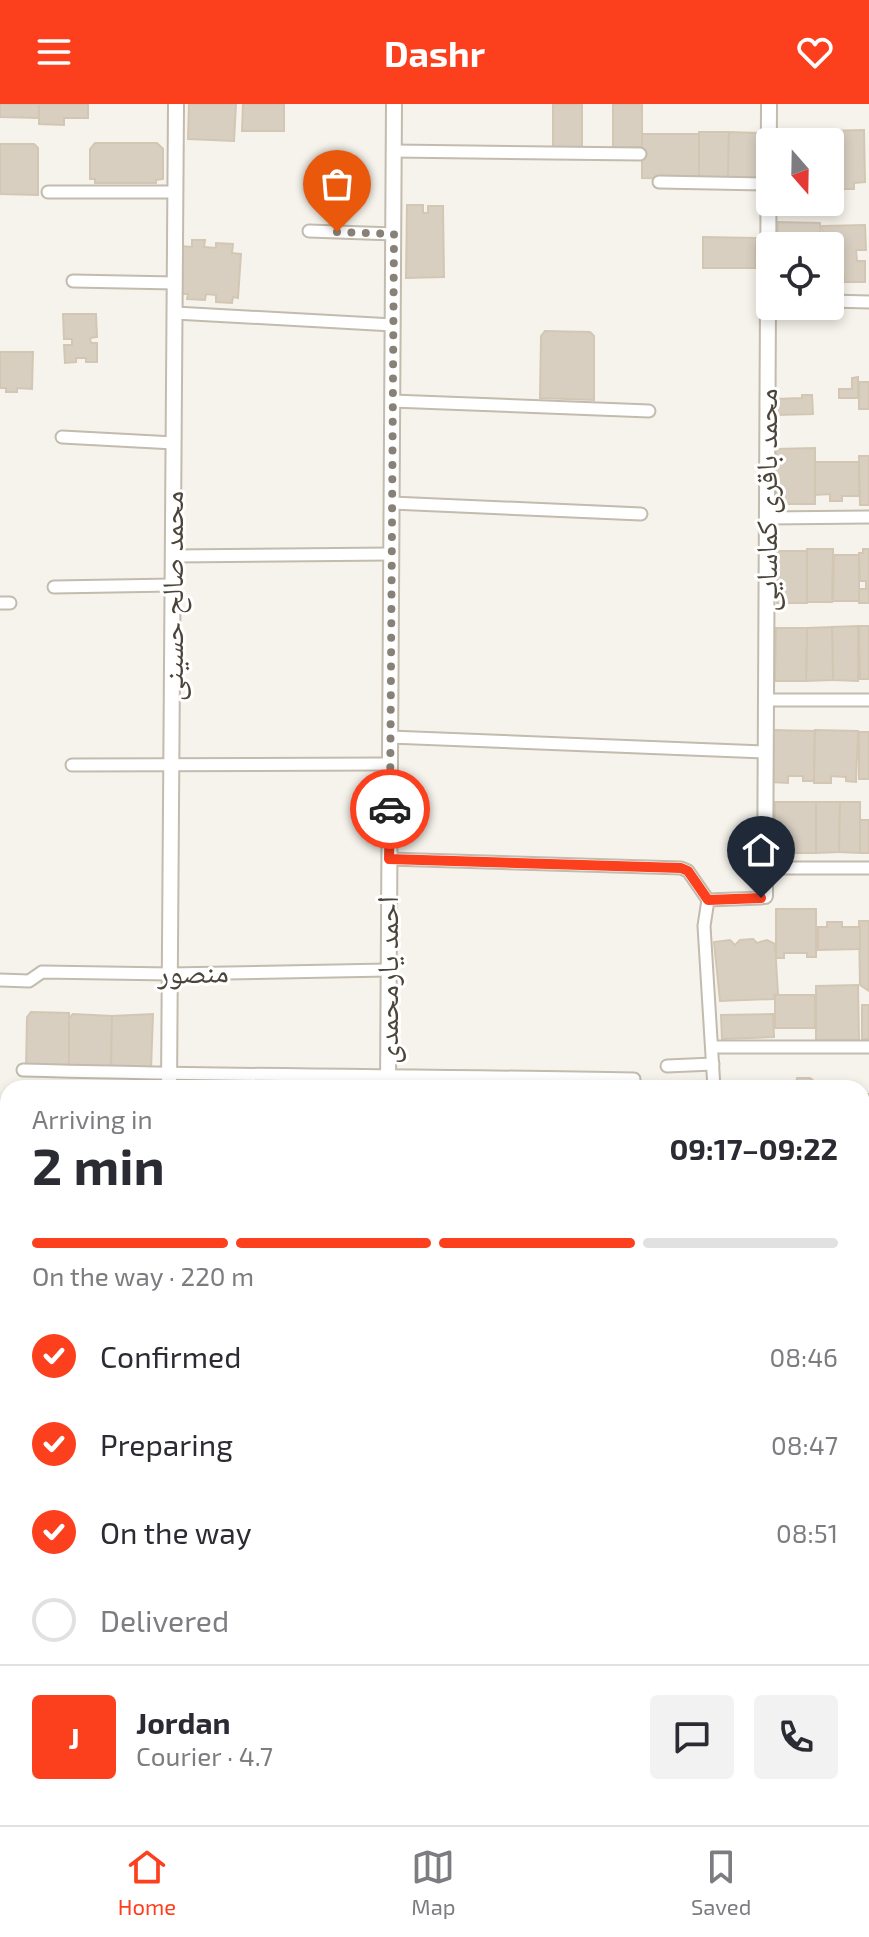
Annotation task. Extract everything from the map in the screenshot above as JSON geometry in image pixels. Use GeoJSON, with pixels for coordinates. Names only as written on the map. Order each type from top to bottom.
{"type":"FeatureCollection","features":[{"type":"Feature","properties":{"kind":"street","name":"محمد صالح حسینی"},"geometry":{"type":"LineString","coordinates":[[169,1080],[176,104]]}},
{"type":"Feature","properties":{"kind":"street","name":"احمد یارمحمدی"},"geometry":{"type":"LineString","coordinates":[[388,1080],[394,104]]}},
{"type":"Feature","properties":{"kind":"street","name":"محمد باقری کماسایی"},"geometry":{"type":"LineString","coordinates":[[769,104],[769,128]]}},
{"type":"Feature","properties":{"kind":"street"},"geometry":{"type":"LineString","coordinates":[[394,151],[640,154]]}},
{"type":"Feature","properties":{"kind":"street"},"geometry":{"type":"LineString","coordinates":[[659,182],[756,184]]}},
{"type":"Feature","properties":{"kind":"street"},"geometry":{"type":"LineString","coordinates":[[48,192],[176,192]]}},
{"type":"Feature","properties":{"kind":"street"},"geometry":{"type":"LineString","coordinates":[[309,231],[394,234]]}},
{"type":"Feature","properties":{"kind":"street"},"geometry":{"type":"LineString","coordinates":[[73,281],[175,283]]}},
{"type":"Feature","properties":{"kind":"street"},"geometry":{"type":"LineString","coordinates":[[844,301],[869,302]]}},
{"type":"Feature","properties":{"kind":"street"},"geometry":{"type":"LineString","coordinates":[[175,313],[393,325]]}},
{"type":"Feature","properties":{"kind":"street","name":"محمد باقری کماسایی"},"geometry":{"type":"LineString","coordinates":[[765,896],[769,320]]}},
{"type":"Feature","properties":{"kind":"street"},"geometry":{"type":"LineString","coordinates":[[392,401],[649,411]]}},
{"type":"Feature","properties":{"kind":"street"},"geometry":{"type":"LineString","coordinates":[[62,437],[174,443]]}},
{"type":"Feature","properties":{"kind":"street"},"geometry":{"type":"LineString","coordinates":[[392,503],[641,514]]}},
{"type":"Feature","properties":{"kind":"street"},"geometry":{"type":"LineString","coordinates":[[767,518],[869,517]]}},
{"type":"Feature","properties":{"kind":"street"},"geometry":{"type":"LineString","coordinates":[[173,556],[391,554]]}},
{"type":"Feature","properties":{"kind":"street"},"geometry":{"type":"LineString","coordinates":[[54,587],[173,585]]}},
{"type":"Feature","properties":{"kind":"street"},"geometry":{"type":"LineString","coordinates":[[766,700],[869,700]]}},
{"type":"Feature","properties":{"kind":"street"},"geometry":{"type":"LineString","coordinates":[[390,737],[766,752]]}},
{"type":"Feature","properties":{"kind":"street"},"geometry":{"type":"LineString","coordinates":[[72,765],[390,764]]}},
{"type":"Feature","properties":{"kind":"street"},"geometry":{"type":"LineString","coordinates":[[389,859],[681,868],[688,871],[708,900],[704,926],[714,1080]]}},
{"type":"Feature","properties":{"kind":"street"},"geometry":{"type":"LineString","coordinates":[[765,868],[869,868]]}},
{"type":"Feature","properties":{"kind":"street"},"geometry":{"type":"LineString","coordinates":[[708,900],[765,896]]}},
{"type":"Feature","properties":{"kind":"street","name":"منصور"},"geometry":{"type":"LineString","coordinates":[[0,980],[29,981],[42,972],[170,974],[388,970]]}},
{"type":"Feature","properties":{"kind":"street"},"geometry":{"type":"LineString","coordinates":[[712,1047],[869,1047]]}},
{"type":"Feature","properties":{"kind":"street"},"geometry":{"type":"LineString","coordinates":[[667,1066],[713,1064]]}},
{"type":"Feature","properties":{"kind":"street"},"geometry":{"type":"LineString","coordinates":[[23,1070],[156,1080]]}},
{"type":"Feature","properties":{"kind":"street"},"geometry":{"type":"LineString","coordinates":[[511,1080],[634,1079]]}},
{"type":"Feature","properties":{"kind":"building"},"geometry":{"type":"Polygon","coordinates":[[[0,104],[39,104],[39,118],[0,117],[0,104]]]}},
{"type":"Feature","properties":{"kind":"building"},"geometry":{"type":"Polygon","coordinates":[[[39,104],[88,104],[88,118],[64,118],[64,125],[39,124],[39,104]]]}},
{"type":"Feature","properties":{"kind":"building"},"geometry":{"type":"Polygon","coordinates":[[[189,104],[236,104],[234,141],[188,139],[189,104]]]}},
{"type":"Feature","properties":{"kind":"building"},"geometry":{"type":"Polygon","coordinates":[[[243,104],[284,104],[284,131],[242,131],[243,104]]]}},
{"type":"Feature","properties":{"kind":"building"},"geometry":{"type":"Polygon","coordinates":[[[553,104],[582,104],[582,149],[553,148],[553,104]]]}},
{"type":"Feature","properties":{"kind":"building"},"geometry":{"type":"Polygon","coordinates":[[[613,104],[642,104],[642,147],[613,147],[613,104]]]}},
{"type":"Feature","properties":{"kind":"building"},"geometry":{"type":"Polygon","coordinates":[[[844,130],[864,130],[865,182],[854,183],[854,189],[844,189],[844,130]]]}},
{"type":"Feature","properties":{"kind":"building"},"geometry":{"type":"Polygon","coordinates":[[[699,132],[729,132],[728,178],[699,178],[699,132]]]}},
{"type":"Feature","properties":{"kind":"building"},"geometry":{"type":"Polygon","coordinates":[[[729,132],[756,133],[756,179],[728,178],[729,132]]]}},
{"type":"Feature","properties":{"kind":"building"},"geometry":{"type":"Polygon","coordinates":[[[642,134],[699,134],[699,179],[642,178],[642,134]]]}},
{"type":"Feature","properties":{"kind":"building"},"geometry":{"type":"Polygon","coordinates":[[[95,143],[157,143],[163,149],[163,179],[156,180],[156,183],[95,183],[95,179],[90,179],[90,149],[95,143]]]}},
{"type":"Feature","properties":{"kind":"building"},"geometry":{"type":"Polygon","coordinates":[[[0,144],[34,144],[38,148],[38,195],[0,194],[0,144]]]}},
{"type":"Feature","properties":{"kind":"building"},"geometry":{"type":"Polygon","coordinates":[[[407,205],[423,205],[423,213],[428,213],[428,206],[443,206],[444,277],[406,278],[407,205]]]}},
{"type":"Feature","properties":{"kind":"building"},"geometry":{"type":"Polygon","coordinates":[[[778,222],[820,223],[820,232],[778,232],[778,222]]]}},
{"type":"Feature","properties":{"kind":"building"},"geometry":{"type":"Polygon","coordinates":[[[865,225],[866,250],[856,250],[857,261],[865,261],[865,282],[844,282],[844,232],[822,232],[822,226],[865,225]]]}},
{"type":"Feature","properties":{"kind":"building"},"geometry":{"type":"Polygon","coordinates":[[[703,237],[756,238],[755,268],[703,268],[703,237]]]}},
{"type":"Feature","properties":{"kind":"building"},"geometry":{"type":"Polygon","coordinates":[[[192,240],[205,240],[204,247],[216,248],[216,243],[233,244],[232,253],[241,254],[238,298],[233,297],[232,303],[216,302],[216,295],[206,294],[205,300],[187,299],[188,294],[179,294],[182,246],[192,247],[192,240]]]}},
{"type":"Feature","properties":{"kind":"building"},"geometry":{"type":"Polygon","coordinates":[[[63,314],[96,314],[97,337],[90,338],[91,343],[97,343],[97,362],[76,358],[76,362],[65,363],[64,345],[72,345],[72,339],[64,339],[63,314]]]}},
{"type":"Feature","properties":{"kind":"building"},"geometry":{"type":"Polygon","coordinates":[[[545,331],[590,332],[594,336],[594,400],[540,398],[541,336],[545,331]]]}},
{"type":"Feature","properties":{"kind":"building"},"geometry":{"type":"Polygon","coordinates":[[[0,352],[33,352],[32,389],[17,388],[17,392],[6,392],[6,388],[0,388],[0,352]]]}},
{"type":"Feature","properties":{"kind":"building"},"geometry":{"type":"Polygon","coordinates":[[[858,377],[858,398],[839,398],[839,389],[852,389],[852,378],[858,377]]]}},
{"type":"Feature","properties":{"kind":"building"},"geometry":{"type":"Polygon","coordinates":[[[859,382],[869,382],[869,409],[859,409],[859,382]]]}},
{"type":"Feature","properties":{"kind":"building"},"geometry":{"type":"Polygon","coordinates":[[[802,395],[812,395],[813,414],[777,415],[776,399],[802,398],[802,395]]]}},
{"type":"Feature","properties":{"kind":"building"},"geometry":{"type":"Polygon","coordinates":[[[815,448],[815,504],[776,504],[776,449],[815,448]]]}},
{"type":"Feature","properties":{"kind":"building"},"geometry":{"type":"Polygon","coordinates":[[[859,456],[869,456],[869,505],[860,505],[859,456]]]}},
{"type":"Feature","properties":{"kind":"building"},"geometry":{"type":"Polygon","coordinates":[[[815,462],[859,462],[859,496],[842,496],[842,501],[830,501],[830,494],[815,495],[815,462]]]}},
{"type":"Feature","properties":{"kind":"building"},"geometry":{"type":"Polygon","coordinates":[[[807,549],[833,549],[832,602],[807,602],[807,549]]]}},
{"type":"Feature","properties":{"kind":"building"},"geometry":{"type":"Polygon","coordinates":[[[863,549],[869,549],[869,603],[859,603],[859,589],[866,589],[866,581],[860,581],[859,553],[863,553],[863,549]]]}},
{"type":"Feature","properties":{"kind":"building"},"geometry":{"type":"Polygon","coordinates":[[[776,551],[807,551],[807,603],[777,603],[776,551]]]}},
{"type":"Feature","properties":{"kind":"building"},"geometry":{"type":"Polygon","coordinates":[[[834,555],[859,555],[859,601],[833,601],[834,555]]]}},
{"type":"Feature","properties":{"kind":"building"},"geometry":{"type":"Polygon","coordinates":[[[858,626],[858,681],[833,680],[832,627],[858,626]]]}},
{"type":"Feature","properties":{"kind":"building"},"geometry":{"type":"Polygon","coordinates":[[[859,626],[869,626],[869,679],[860,679],[859,626]]]}},
{"type":"Feature","properties":{"kind":"building"},"geometry":{"type":"Polygon","coordinates":[[[832,627],[833,680],[806,681],[807,628],[832,627]]]}},
{"type":"Feature","properties":{"kind":"building"},"geometry":{"type":"Polygon","coordinates":[[[776,628],[807,628],[806,681],[775,681],[776,628]]]}},
{"type":"Feature","properties":{"kind":"building"},"geometry":{"type":"Polygon","coordinates":[[[773,730],[815,731],[814,781],[803,781],[803,776],[788,776],[788,783],[771,782],[773,730]]]}},
{"type":"Feature","properties":{"kind":"building"},"geometry":{"type":"Polygon","coordinates":[[[815,730],[858,731],[856,782],[846,781],[846,777],[831,776],[831,783],[814,783],[815,730]]]}},
{"type":"Feature","properties":{"kind":"building"},"geometry":{"type":"Polygon","coordinates":[[[859,732],[869,732],[869,779],[859,779],[859,732]]]}},
{"type":"Feature","properties":{"kind":"building"},"geometry":{"type":"Polygon","coordinates":[[[775,802],[816,802],[816,853],[775,853],[775,802]]]}},
{"type":"Feature","properties":{"kind":"building"},"geometry":{"type":"Polygon","coordinates":[[[816,802],[840,802],[839,852],[816,853],[816,802]]]}},
{"type":"Feature","properties":{"kind":"building"},"geometry":{"type":"Polygon","coordinates":[[[840,802],[860,802],[860,853],[839,852],[840,802]]]}},
{"type":"Feature","properties":{"kind":"building"},"geometry":{"type":"Polygon","coordinates":[[[860,820],[869,820],[869,853],[860,853],[860,820]]]}},
{"type":"Feature","properties":{"kind":"building"},"geometry":{"type":"Polygon","coordinates":[[[776,909],[816,909],[816,957],[807,957],[807,953],[784,953],[784,958],[776,958],[776,909]]]}},
{"type":"Feature","properties":{"kind":"building"},"geometry":{"type":"Polygon","coordinates":[[[859,921],[869,921],[869,991],[860,985],[859,921]]]}},
{"type":"Feature","properties":{"kind":"building"},"geometry":{"type":"Polygon","coordinates":[[[827,922],[842,922],[842,927],[860,927],[860,949],[818,950],[818,927],[827,927],[827,922]]]}},
{"type":"Feature","properties":{"kind":"building"},"geometry":{"type":"Polygon","coordinates":[[[753,939],[757,943],[767,940],[775,944],[778,994],[774,995],[774,999],[720,1001],[714,942],[730,940],[735,945],[740,940],[753,939]]]}},
{"type":"Feature","properties":{"kind":"building"},"geometry":{"type":"Polygon","coordinates":[[[858,985],[859,1040],[816,1040],[816,986],[858,985]]]}},
{"type":"Feature","properties":{"kind":"building"},"geometry":{"type":"Polygon","coordinates":[[[775,995],[815,995],[815,1028],[775,1028],[775,995]]]}},
{"type":"Feature","properties":{"kind":"building"},"geometry":{"type":"Polygon","coordinates":[[[862,1005],[869,1005],[869,1039],[862,1039],[862,1005]]]}},
{"type":"Feature","properties":{"kind":"building"},"geometry":{"type":"Polygon","coordinates":[[[31,1012],[69,1013],[69,1069],[26,1068],[27,1017],[31,1012]]]}},
{"type":"Feature","properties":{"kind":"building"},"geometry":{"type":"Polygon","coordinates":[[[73,1014],[112,1016],[111,1069],[69,1069],[69,1018],[73,1014]]]}},
{"type":"Feature","properties":{"kind":"building"},"geometry":{"type":"Polygon","coordinates":[[[153,1014],[151,1070],[111,1069],[112,1016],[153,1014]]]}},
{"type":"Feature","properties":{"kind":"building"},"geometry":{"type":"Polygon","coordinates":[[[773,1014],[774,1037],[722,1039],[721,1015],[773,1014]]]}},
{"type":"Feature","properties":{"kind":"way so far"},"geometry":{"type":"LineString","coordinates":[[337,232],[394,234],[390,809]]}},
{"type":"Feature","properties":{"kind":"route"},"geometry":{"type":"LineString","coordinates":[[390,809],[389,859],[681,868],[695,879],[708,900],[761,898]]}}]}
